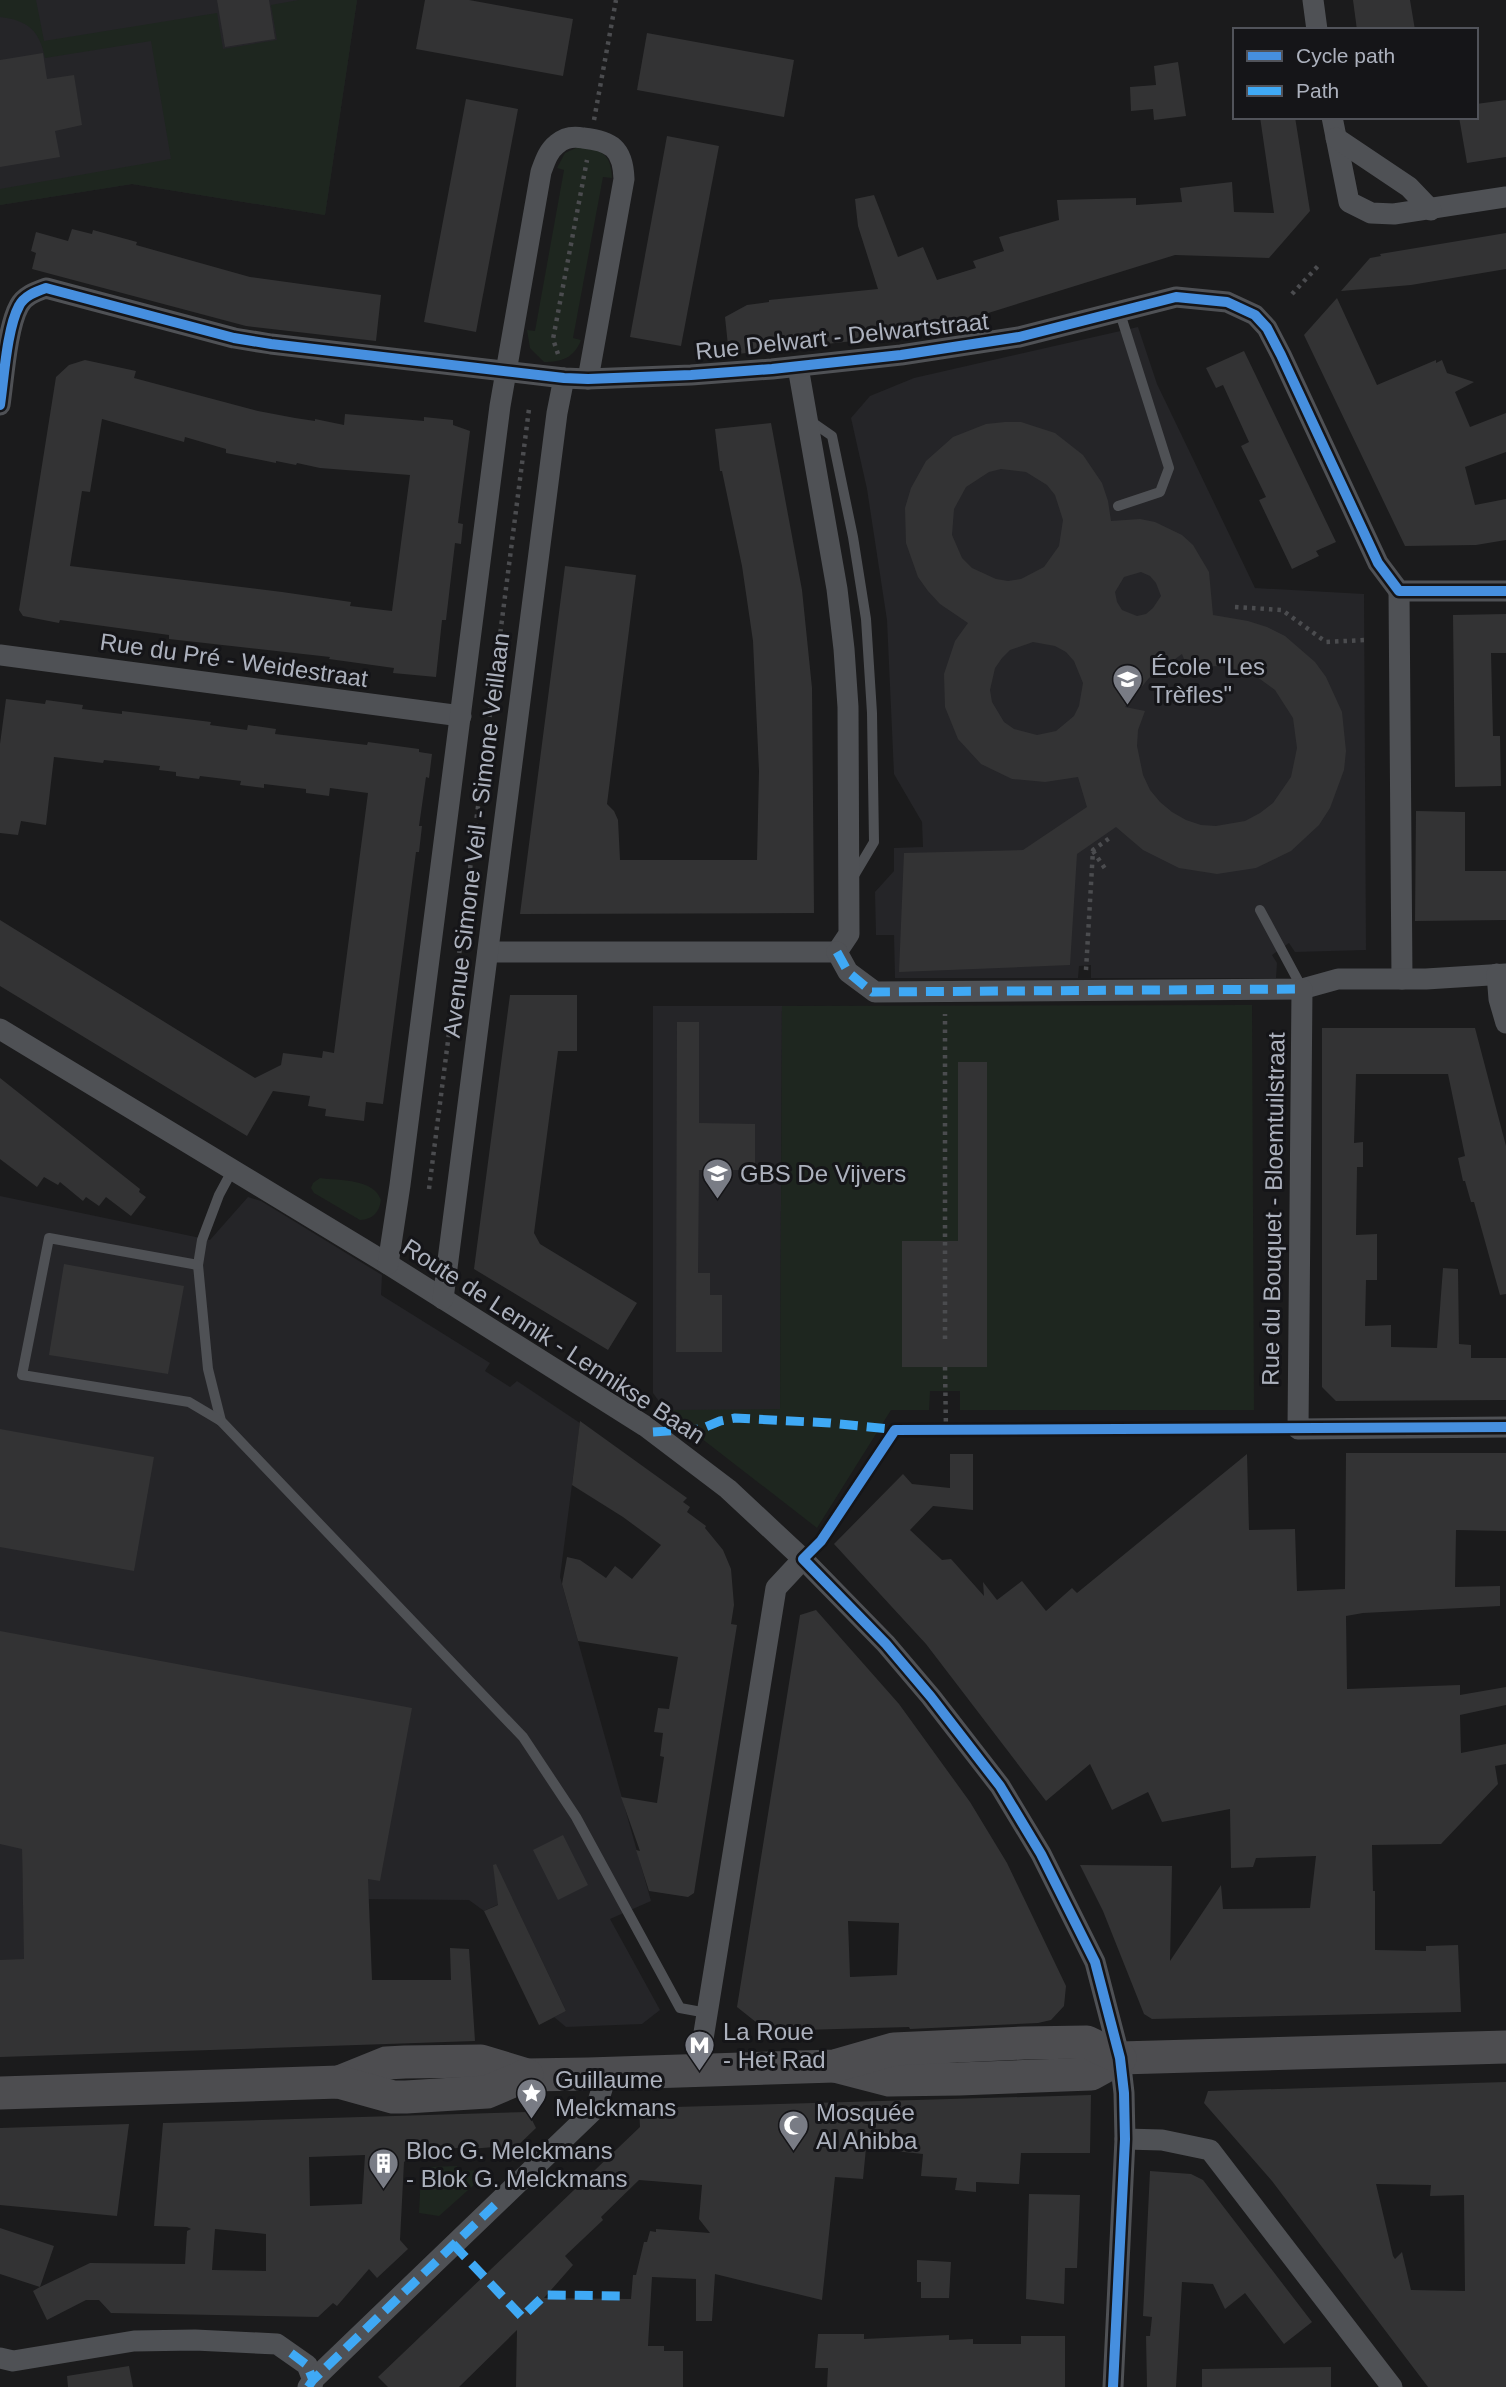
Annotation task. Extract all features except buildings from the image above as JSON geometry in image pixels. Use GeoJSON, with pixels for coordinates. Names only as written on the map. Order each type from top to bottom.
{"type":"FeatureCollection","features":[{"type":"Feature","properties":{"kind":"main road"},"geometry":{"type":"LineString","coordinates":[[0,2093],[339,2082],[386,2063],[405,2062],[481,2061],[527,2076],[834,2066],[889,2080],[1091,2074],[1119,2059],[1506,2047]]}},
{"type":"Feature","properties":{"kind":"street"},"geometry":{"type":"LineString","coordinates":[[1312,0],[1318,28]]}},
{"type":"Feature","properties":{"kind":"street"},"geometry":{"type":"LineString","coordinates":[[1334,128],[1349,202],[1371,213],[1394,214],[1430,210],[1506,197]]}},
{"type":"Feature","properties":{"kind":"street"},"geometry":{"type":"LineString","coordinates":[[1334,128],[1409,187],[1430,210]]}},
{"type":"Feature","properties":{"kind":"street"},"geometry":{"type":"LineString","coordinates":[[507,371],[541,172],[549,152],[558,143],[566,138],[576,137],[608,142],[620,155],[624,167],[588,379]]}},
{"type":"Feature","properties":{"kind":"street","name":"Rue Delwart - Delwartstraat"},"geometry":{"type":"LineString","coordinates":[[0,405],[13,323],[19,304],[32,293],[46,288],[234,338],[507,371],[561,368],[588,379],[798,367],[901,355],[1019,337],[1176,297],[1227,302],[1255,315],[1266,328],[1378,563],[1399,591]]}},
{"type":"Feature","properties":{"kind":"street"},"geometry":{"type":"LineString","coordinates":[[798,367],[837,589],[848,707],[849,934],[836,952]]}},
{"type":"Feature","properties":{"kind":"street","name":"Avenue Simone Veil - Simone Veillaan"},"geometry":{"type":"LineString","coordinates":[[443,1299],[561,368]]}},
{"type":"Feature","properties":{"kind":"street","name":"Avenue Simone Veil - Simone Veillaan"},"geometry":{"type":"LineString","coordinates":[[388,1264],[500,406],[507,371]]}},
{"type":"Feature","properties":{"kind":"street"},"geometry":{"type":"LineString","coordinates":[[1402,979],[1399,591],[1506,591]]}},
{"type":"Feature","properties":{"kind":"street","name":"Rue du Pré - Weidestraat"},"geometry":{"type":"LineString","coordinates":[[0,655],[461,716]]}},
{"type":"Feature","properties":{"kind":"street"},"geometry":{"type":"LineString","coordinates":[[488,952],[836,952]]}},
{"type":"Feature","properties":{"kind":"street"},"geometry":{"type":"LineString","coordinates":[[836,952],[848,972],[872,992],[1302,989],[1338,979],[1501,974],[1500,999],[1506,1023]]}},
{"type":"Feature","properties":{"kind":"street","name":"Rue du Bouquet - Bloemtuilstraat"},"geometry":{"type":"LineString","coordinates":[[1302,989],[1298,1429],[1506,1427]]}},
{"type":"Feature","properties":{"kind":"street","name":"Route de Lennik - Lennikse Baan"},"geometry":{"type":"LineString","coordinates":[[0,1029],[388,1264],[645,1426],[728,1489],[803,1559],[886,1644],[922,1686],[999,1786],[1041,1854],[1095,1962],[1119,2059],[1124,2093],[1125,2139],[1113,2387]]}},
{"type":"Feature","properties":{"kind":"street"},"geometry":{"type":"LineString","coordinates":[[702,2070],[702,2045],[776,1588],[803,1559]]}},
{"type":"Feature","properties":{"kind":"street"},"geometry":{"type":"LineString","coordinates":[[311,2385],[596,2108],[607,2073]]}},
{"type":"Feature","properties":{"kind":"street"},"geometry":{"type":"LineString","coordinates":[[1125,2139],[1162,2140],[1210,2150],[1392,2387]]}},
{"type":"Feature","properties":{"kind":"street"},"geometry":{"type":"LineString","coordinates":[[0,2358],[13,2361],[134,2341],[195,2340],[277,2344],[307,2365],[311,2385]]}},
{"type":"Feature","properties":{"kind":"lane"},"geometry":{"type":"LineString","coordinates":[[1118,506],[1160,492],[1168,468],[1119,310]]}},
{"type":"Feature","properties":{"kind":"lane"},"geometry":{"type":"LineString","coordinates":[[1260,910],[1302,989]]}},
{"type":"Feature","properties":{"kind":"lane"},"geometry":{"type":"LineString","coordinates":[[221,1421],[208,1369],[198,1265],[206,1228],[233,1169]]}},
{"type":"Feature","properties":{"kind":"lane"},"geometry":{"type":"LineString","coordinates":[[198,1265],[49,1238],[22,1375],[189,1402],[221,1421],[523,1737],[576,1817],[680,2008],[707,2013]]}},
{"type":"Feature","properties":{"kind":"path"},"geometry":{"type":"LineString","coordinates":[[596,108],[616,0]]}},
{"type":"Feature","properties":{"kind":"path"},"geometry":{"type":"LineString","coordinates":[[561,368],[553,339],[587,158]]}},
{"type":"Feature","properties":{"kind":"path"},"geometry":{"type":"LineString","coordinates":[[1292,294],[1319,265]]}},
{"type":"Feature","properties":{"kind":"path"},"geometry":{"type":"LineString","coordinates":[[518,408],[539,411]]}},
{"type":"Feature","properties":{"kind":"path"},"geometry":{"type":"LineString","coordinates":[[429,1189],[529,410]]}},
{"type":"Feature","properties":{"kind":"path"},"geometry":{"type":"LineString","coordinates":[[1235,607],[1282,610],[1326,642],[1364,640]]}},
{"type":"Feature","properties":{"kind":"path"},"geometry":{"type":"LineString","coordinates":[[485,670],[506,673]]}},
{"type":"Feature","properties":{"kind":"path"},"geometry":{"type":"LineString","coordinates":[[1093,850],[1111,837]]}},
{"type":"Feature","properties":{"kind":"path"},"geometry":{"type":"LineString","coordinates":[[1093,850],[1106,870]]}},
{"type":"Feature","properties":{"kind":"path"},"geometry":{"type":"LineString","coordinates":[[1085,991],[1093,850]]}},
{"type":"Feature","properties":{"kind":"path"},"geometry":{"type":"LineString","coordinates":[[455,902],[476,905]]}},
{"type":"Feature","properties":{"kind":"path"},"geometry":{"type":"LineString","coordinates":[[945,992],[945,1339]]}},
{"type":"Feature","properties":{"kind":"path"},"geometry":{"type":"LineString","coordinates":[[419,1188],[439,1191]]}},
{"type":"Feature","properties":{"kind":"path"},"geometry":{"type":"LineString","coordinates":[[945,1367],[946,1431]]}},
{"type":"Feature","properties":{"kind":"shaded area"},"geometry":{"type":"Polygon","coordinates":[[[0,0],[357,0],[325,215],[132,184],[0,205],[0,0]]]}},
{"type":"Feature","properties":{"kind":"shaded area"},"geometry":{"type":"Polygon","coordinates":[[[0,0],[36,0],[44,41],[217,13],[223,49],[277,40],[271,5],[299,0],[357,0],[325,215],[132,184],[0,205],[0,189],[171,159],[151,41],[45,58],[40,41],[31,29],[18,21],[0,17],[0,0]]]}},
{"type":"Feature","properties":{"kind":"shaded area"},"geometry":{"type":"Polygon","coordinates":[[[580,146],[604,154],[610,163],[612,178],[603,177],[573,338],[581,340],[567,358],[544,362],[530,348],[527,330],[535,331],[564,170],[557,168],[565,153],[580,146]]]}},
{"type":"Feature","properties":{"kind":"shaded area","name":"École \"Les Trèfles\""},"geometry":{"type":"Polygon","coordinates":[[[1138,327],[1157,384],[1255,588],[1364,594],[1366,950],[1295,952],[1289,943],[1272,955],[1277,963],[1276,978],[1091,978],[1091,965],[1079,966],[1078,978],[895,978],[894,935],[876,935],[875,892],[894,871],[894,848],[923,847],[922,822],[894,774],[887,620],[867,489],[851,418],[870,396],[914,378],[1138,327]]]}},
{"type":"Feature","properties":{"kind":"shaded area"},"geometry":{"type":"Polygon","coordinates":[[[1252,1005],[1254,1410],[960,1410],[960,1391],[930,1391],[929,1410],[891,1410],[817,1528],[670,1414],[671,1410],[780,1409],[782,1006],[1252,1005]]]}},
{"type":"Feature","properties":{"kind":"shaded area","name":"GBS De Vijvers"},"geometry":{"type":"Polygon","coordinates":[[[653,1006],[782,1006],[780,1410],[671,1410],[663,1407],[653,1393],[653,1006]]]}},
{"type":"Feature","properties":{"kind":"shaded area"},"geometry":{"type":"Polygon","coordinates":[[[320,1178],[355,1182],[371,1188],[381,1200],[377,1212],[372,1217],[360,1220],[314,1193],[311,1188],[313,1183],[320,1178]]]}},
{"type":"Feature","properties":{"kind":"shaded area"},"geometry":{"type":"Polygon","coordinates":[[[0,1196],[210,1240],[248,1197],[261,1201],[382,1275],[381,1295],[490,1363],[485,1371],[510,1387],[517,1381],[580,1423],[560,1577],[651,1901],[610,1919],[660,2010],[642,2024],[566,2027],[554,2017],[566,2011],[512,1898],[484,1911],[469,1900],[361,1899],[22,1849],[25,1979],[0,1960],[0,1196]]]}},
{"type":"Feature","properties":{"kind":"shaded area"},"geometry":{"type":"Polygon","coordinates":[[[457,2166],[457,2171],[481,2170],[485,2175],[439,2216],[419,2213],[421,2173],[428,2167],[457,2166]]]}},
{"type":"Feature","properties":{"kind":"marked path"},"geometry":{"type":"LineString","coordinates":[[837,952],[848,972],[872,992],[1302,989]]}},
{"type":"Feature","properties":{"kind":"marked path"},"geometry":{"type":"LineString","coordinates":[[653,1432],[701,1429],[735,1418],[899,1430]]}},
{"type":"Feature","properties":{"kind":"marked path"},"geometry":{"type":"LineString","coordinates":[[308,2387],[500,2200]]}},
{"type":"Feature","properties":{"kind":"marked path"},"geometry":{"type":"LineString","coordinates":[[453,2244],[522,2317],[545,2295],[628,2296]]}},
{"type":"Feature","properties":{"kind":"marked path"},"geometry":{"type":"LineString","coordinates":[[291,2353],[307,2365],[313,2380]]}},
{"type":"Feature","properties":{"kind":"cycle path"},"geometry":{"type":"LineString","coordinates":[[0,405],[15,315],[24,300],[46,288],[234,338],[588,379],[772,369],[901,355],[1019,337],[1176,297],[1227,302],[1255,315],[1267,328],[1378,563],[1399,591],[1506,591]]}},
{"type":"Feature","properties":{"kind":"cycle path"},"geometry":{"type":"LineString","coordinates":[[1113,2387],[1125,2139],[1124,2093],[1120,2058],[1095,1962],[1041,1854],[1000,1786],[886,1644],[803,1559],[821,1541],[895,1430],[1506,1427]]}},
{"type":"Feature","properties":{"kind":"place","name":"École \"Les Trèfles\""},"geometry":{"type":"Point","coordinates":[1128,707]}},
{"type":"Feature","properties":{"kind":"place","name":"GBS De Vijvers"},"geometry":{"type":"Point","coordinates":[717,1200]}},
{"type":"Feature","properties":{"kind":"place","name":"La Roue - Het Rad"},"geometry":{"type":"Point","coordinates":[700,2072]}},
{"type":"Feature","properties":{"kind":"place","name":"Guillaume Melckmans"},"geometry":{"type":"Point","coordinates":[532,2120]}},
{"type":"Feature","properties":{"kind":"place","name":"Mosquée Al Ahibba"},"geometry":{"type":"Point","coordinates":[793,2153]}},
{"type":"Feature","properties":{"kind":"place","name":"Bloc G. Melckmans - Blok G. Melckmans"},"geometry":{"type":"Point","coordinates":[383,2191]}}]}
